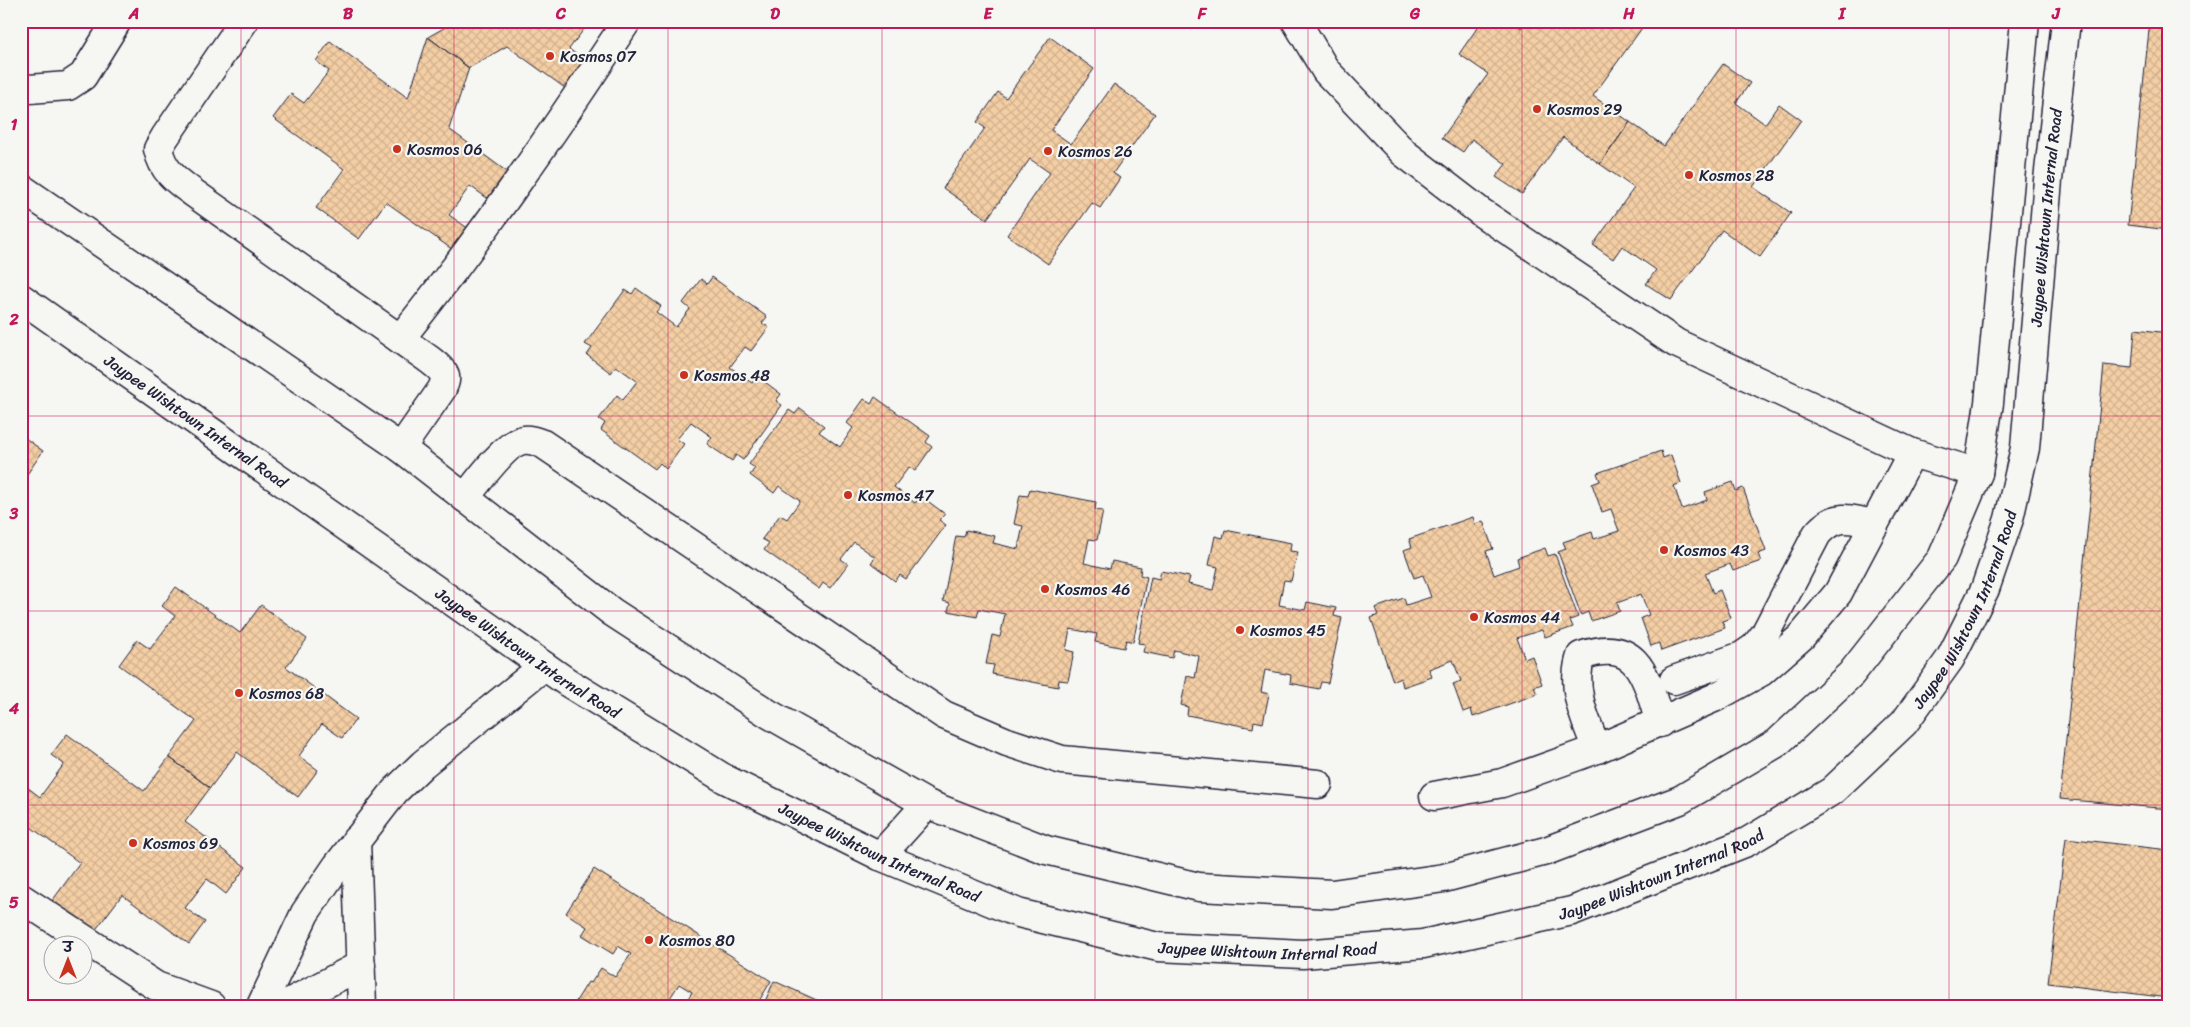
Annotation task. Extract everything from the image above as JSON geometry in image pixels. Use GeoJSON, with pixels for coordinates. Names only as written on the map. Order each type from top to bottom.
{"type":"FeatureCollection","features":[{"type":"Feature","properties":{"kind":"street"},"geometry":{"type":"LineString","coordinates":[[24,86],[68,86],[83,76],[117,21]]}},
{"type":"Feature","properties":{"kind":"street"},"geometry":{"type":"LineString","coordinates":[[244,21],[165,137],[158,149],[161,163],[172,177],[195,194],[440,369],[445,375],[446,380],[442,389],[401,448]]}},
{"type":"Feature","properties":{"kind":"street"},"geometry":{"type":"LineString","coordinates":[[400,340],[442,287],[570,108],[627,21]]}},
{"type":"Feature","properties":{"kind":"street"},"geometry":{"type":"LineString","coordinates":[[1296,21],[1326,71],[1404,153],[1482,213],[1676,343],[1912,453],[1978,473]]}},
{"type":"Feature","properties":{"kind":"street"},"geometry":{"type":"LineString","coordinates":[[21,188],[401,448],[612,612],[769,714],[927,804],[1046,850],[1200,886],[1332,894],[1444,878],[1546,851],[1680,800],[1777,743],[1851,674],[1942,558],[1978,473],[1989,402],[2025,21]]}},
{"type":"Feature","properties":{"kind":"street","name":"Jaypee Wishtown Internal Road"},"geometry":{"type":"LineString","coordinates":[[21,298],[544,666],[725,780],[880,856],[1018,913],[1158,947],[1304,954],[1423,944],[1572,912],[1747,842],[1832,791],[1904,723],[1950,659],[1985,589],[2009,519],[2025,448],[2032,388],[2048,180],[2066,21]]}},
{"type":"Feature","properties":{"kind":"street"},"geometry":{"type":"LineString","coordinates":[[465,498],[511,446],[522,439],[544,444],[944,715],[1007,742],[1062,760],[1318,784]]}},
{"type":"Feature","properties":{"kind":"street"},"geometry":{"type":"LineString","coordinates":[[1434,796],[1502,783],[1597,749],[1716,697],[1761,672],[1801,637],[1838,593],[1912,453]]}},
{"type":"Feature","properties":{"kind":"street"},"geometry":{"type":"LineString","coordinates":[[1674,680],[1742,656],[1755,648],[1765,634],[1817,534],[1827,522],[1845,519],[1874,525]]}},
{"type":"Feature","properties":{"kind":"street"},"geometry":{"type":"LineString","coordinates":[[1597,749],[1578,697],[1576,670],[1581,656],[1599,650],[1622,651],[1634,659],[1653,699],[1660,723]]}},
{"type":"Feature","properties":{"kind":"street"},"geometry":{"type":"LineString","coordinates":[[261,1006],[305,913],[356,840],[395,791],[423,764],[544,666]]}},
{"type":"Feature","properties":{"kind":"street"},"geometry":{"type":"LineString","coordinates":[[880,856],[927,804]]}},
{"type":"Feature","properties":{"kind":"street"},"geometry":{"type":"LineString","coordinates":[[356,840],[362,1006]]}},
{"type":"Feature","properties":{"kind":"street"},"geometry":{"type":"LineString","coordinates":[[21,898],[156,986],[211,1006]]}},
{"type":"Feature","properties":{"kind":"street"},"geometry":{"type":"LineString","coordinates":[[283,1006],[361,965]]}},
{"type":"Feature","properties":{"kind":"building","name":"Kosmos 07"},"geometry":{"type":"Polygon","coordinates":[[[456,21],[590,21],[569,49],[589,64],[569,91],[507,46],[469,68],[428,37],[456,21]]]}},
{"type":"Feature","properties":{"kind":"building","name":"Kosmos 07"},"geometry":{"type":"Polygon","coordinates":[[[597,21],[620,21],[612,32],[597,21]]]}},
{"type":"Feature","properties":{"kind":"building","name":"Kosmos 29"},"geometry":{"type":"Polygon","coordinates":[[[1482,21],[1512,21],[1521,28],[1526,21],[1647,21],[1593,96],[1630,122],[1600,164],[1563,137],[1522,194],[1496,177],[1506,164],[1472,139],[1463,152],[1442,138],[1488,74],[1459,54],[1482,21]]]}},
{"type":"Feature","properties":{"kind":"building"},"geometry":{"type":"Polygon","coordinates":[[[2150,21],[2169,21],[2169,230],[2128,225],[2150,21]]]}},
{"type":"Feature","properties":{"kind":"building","name":"Kosmos 06"},"geometry":{"type":"Polygon","coordinates":[[[428,37],[469,68],[449,129],[510,174],[490,200],[470,186],[449,215],[469,229],[453,250],[386,202],[359,239],[316,208],[344,169],[273,118],[291,94],[304,103],[329,71],[316,61],[330,41],[408,98],[428,37]]]}},
{"type":"Feature","properties":{"kind":"building","name":"Kosmos 26"},"geometry":{"type":"Polygon","coordinates":[[[1050,37],[1094,69],[1051,130],[1071,144],[1114,84],[1155,114],[1113,173],[1120,178],[1100,208],[1092,203],[1048,264],[1007,235],[1050,173],[1030,159],[987,219],[943,188],[985,128],[977,122],[998,92],[1006,98],[1050,37]]]}},
{"type":"Feature","properties":{"kind":"building","name":"Kosmos 28"},"geometry":{"type":"Polygon","coordinates":[[[1723,64],[1750,83],[1736,103],[1765,124],[1779,104],[1801,120],[1753,187],[1791,213],[1760,257],[1722,230],[1671,300],[1646,284],[1656,270],[1622,246],[1613,259],[1593,245],[1634,188],[1600,164],[1630,122],[1664,146],[1723,64]]]}},
{"type":"Feature","properties":{"kind":"building","name":"Kosmos 48"},"geometry":{"type":"Polygon","coordinates":[[[712,277],[767,317],[762,323],[769,327],[751,351],[745,347],[730,367],[752,383],[757,376],[781,394],[776,401],[782,405],[743,460],[736,455],[732,461],[707,444],[712,437],[691,422],[677,439],[684,444],[666,469],[660,463],[655,469],[601,430],[605,423],[599,419],[617,395],[623,400],[637,381],[616,366],[611,373],[587,355],[592,348],[585,344],[625,290],[632,294],[636,288],[661,306],[656,312],[676,327],[690,309],[683,303],[701,279],[707,284],[712,277]]]}},
{"type":"Feature","properties":{"kind":"building"},"geometry":{"type":"Polygon","coordinates":[[[2135,329],[2169,333],[2169,809],[2060,799],[2104,365],[2132,368],[2135,329]]]}},
{"type":"Feature","properties":{"kind":"building","name":"Kosmos 47"},"geometry":{"type":"Polygon","coordinates":[[[875,397],[930,436],[926,442],[932,447],[915,471],[909,467],[894,487],[915,503],[921,496],[945,514],[939,520],[946,525],[906,579],[900,575],[895,581],[871,563],[875,557],[854,542],[841,559],[848,564],[830,588],[823,583],[819,589],[764,550],[769,543],[762,539],[780,515],[787,519],[800,501],[779,486],[774,493],[750,475],[755,468],[749,464],[789,410],[795,414],[800,408],[824,426],[819,432],[840,447],[853,428],[847,423],[864,399],[871,404],[875,397]]]}},
{"type":"Feature","properties":{"kind":"building"},"geometry":{"type":"Polygon","coordinates":[[[21,435],[43,451],[21,483],[21,435]]]}},
{"type":"Feature","properties":{"kind":"building","name":"Kosmos 43"},"geometry":{"type":"Polygon","coordinates":[[[1661,451],[1663,458],[1671,455],[1681,483],[1674,486],[1682,509],[1707,500],[1705,492],[1733,482],[1736,491],[1743,488],[1766,551],[1758,554],[1761,561],[1733,571],[1730,564],[1705,573],[1713,593],[1720,590],[1731,618],[1722,621],[1725,628],[1661,651],[1659,643],[1651,646],[1641,618],[1649,615],[1641,594],[1617,603],[1620,611],[1591,621],[1588,612],[1581,615],[1558,552],[1566,549],[1563,542],[1592,532],[1594,539],[1619,531],[1611,509],[1602,512],[1592,484],[1600,481],[1597,473],[1661,451]]]}},
{"type":"Feature","properties":{"kind":"building","name":"Kosmos 46"},"geometry":{"type":"Polygon","coordinates":[[[1030,489],[1096,502],[1095,510],[1103,511],[1097,540],[1089,539],[1084,563],[1110,569],[1112,561],[1141,567],[1140,575],[1147,577],[1133,642],[1126,640],[1124,648],[1095,642],[1097,634],[1070,629],[1066,650],[1074,652],[1068,681],[1059,680],[1058,687],[992,674],[994,665],[986,664],[992,635],[1000,637],[1005,614],[979,609],[977,617],[948,611],[950,603],[943,601],[956,536],[964,537],[966,530],[995,536],[993,543],[1018,549],[1023,526],[1014,524],[1020,495],[1028,496],[1030,489]]]}},
{"type":"Feature","properties":{"kind":"building","name":"Kosmos 44"},"geometry":{"type":"Polygon","coordinates":[[[1473,517],[1475,524],[1483,521],[1493,549],[1486,551],[1494,575],[1519,566],[1517,558],[1545,548],[1548,556],[1555,554],[1578,617],[1570,620],[1573,627],[1545,637],[1542,630],[1517,638],[1525,659],[1532,656],[1542,684],[1534,687],[1537,694],[1473,717],[1471,709],[1463,712],[1453,684],[1461,681],[1453,660],[1429,669],[1432,677],[1403,687],[1401,678],[1393,681],[1371,618],[1378,615],[1375,608],[1404,598],[1406,605],[1431,597],[1423,575],[1414,578],[1404,550],[1412,547],[1409,539],[1473,517]]]}},
{"type":"Feature","properties":{"kind":"building","name":"Kosmos 45"},"geometry":{"type":"Polygon","coordinates":[[[1225,530],[1291,543],[1290,551],[1298,552],[1291,581],[1284,580],[1279,605],[1305,610],[1307,602],[1336,608],[1334,616],[1342,618],[1328,683],[1321,682],[1319,689],[1290,683],[1291,675],[1265,670],[1261,692],[1269,694],[1263,723],[1254,721],[1253,728],[1187,715],[1188,707],[1181,705],[1187,676],[1195,678],[1199,656],[1174,650],[1172,658],[1143,652],[1145,644],[1138,643],[1151,577],[1159,579],[1161,571],[1190,577],[1188,584],[1213,590],[1218,567],[1209,565],[1215,536],[1223,538],[1225,530]]]}},
{"type":"Feature","properties":{"kind":"building","name":"Kosmos 68"},"geometry":{"type":"Polygon","coordinates":[[[176,587],[240,633],[261,605],[307,639],[286,667],[356,719],[342,738],[322,724],[299,756],[318,770],[298,797],[237,752],[210,788],[169,757],[196,721],[119,665],[137,640],[150,649],[175,616],[162,606],[176,587]]]}},
{"type":"Feature","properties":{"kind":"building","name":"Kosmos 69"},"geometry":{"type":"Polygon","coordinates":[[[67,734],[144,791],[169,757],[210,788],[185,822],[246,867],[226,894],[207,879],[185,908],[205,922],[189,944],[122,895],[94,932],[52,901],[80,863],[21,820],[21,795],[27,787],[40,797],[64,764],[51,755],[67,734]]]}},
{"type":"Feature","properties":{"kind":"building"},"geometry":{"type":"Polygon","coordinates":[[[2066,838],[2169,850],[2169,998],[2048,983],[2066,838]]]}},
{"type":"Feature","properties":{"kind":"building","name":"Kosmos 80"},"geometry":{"type":"Polygon","coordinates":[[[594,869],[771,981],[756,1006],[696,1006],[687,1000],[692,992],[679,984],[665,1006],[573,1006],[588,982],[591,983],[601,968],[615,977],[631,954],[618,946],[613,954],[582,935],[587,927],[566,913],[594,869]]]}},
{"type":"Feature","properties":{"kind":"building"},"geometry":{"type":"Polygon","coordinates":[[[774,981],[830,1006],[763,1006],[774,981]]]}},
{"type":"Feature","properties":{"kind":"place","name":"Kosmos 07"},"geometry":{"type":"Point","coordinates":[550,56]}},
{"type":"Feature","properties":{"kind":"place","name":"Kosmos 29"},"geometry":{"type":"Point","coordinates":[1537,109]}},
{"type":"Feature","properties":{"kind":"place","name":"Kosmos 06"},"geometry":{"type":"Point","coordinates":[397,149]}},
{"type":"Feature","properties":{"kind":"place","name":"Kosmos 26"},"geometry":{"type":"Point","coordinates":[1048,151]}},
{"type":"Feature","properties":{"kind":"place","name":"Kosmos 28"},"geometry":{"type":"Point","coordinates":[1689,175]}},
{"type":"Feature","properties":{"kind":"place","name":"Kosmos 48"},"geometry":{"type":"Point","coordinates":[684,375]}},
{"type":"Feature","properties":{"kind":"place","name":"Kosmos 47"},"geometry":{"type":"Point","coordinates":[848,495]}},
{"type":"Feature","properties":{"kind":"place","name":"Kosmos 43"},"geometry":{"type":"Point","coordinates":[1664,550]}},
{"type":"Feature","properties":{"kind":"place","name":"Kosmos 46"},"geometry":{"type":"Point","coordinates":[1045,589]}},
{"type":"Feature","properties":{"kind":"place","name":"Kosmos 44"},"geometry":{"type":"Point","coordinates":[1474,617]}},
{"type":"Feature","properties":{"kind":"place","name":"Kosmos 45"},"geometry":{"type":"Point","coordinates":[1240,630]}},
{"type":"Feature","properties":{"kind":"place","name":"Kosmos 68"},"geometry":{"type":"Point","coordinates":[239,693]}},
{"type":"Feature","properties":{"kind":"place","name":"Kosmos 69"},"geometry":{"type":"Point","coordinates":[133,843]}},
{"type":"Feature","properties":{"kind":"place","name":"Kosmos 80"},"geometry":{"type":"Point","coordinates":[649,940]}}]}
